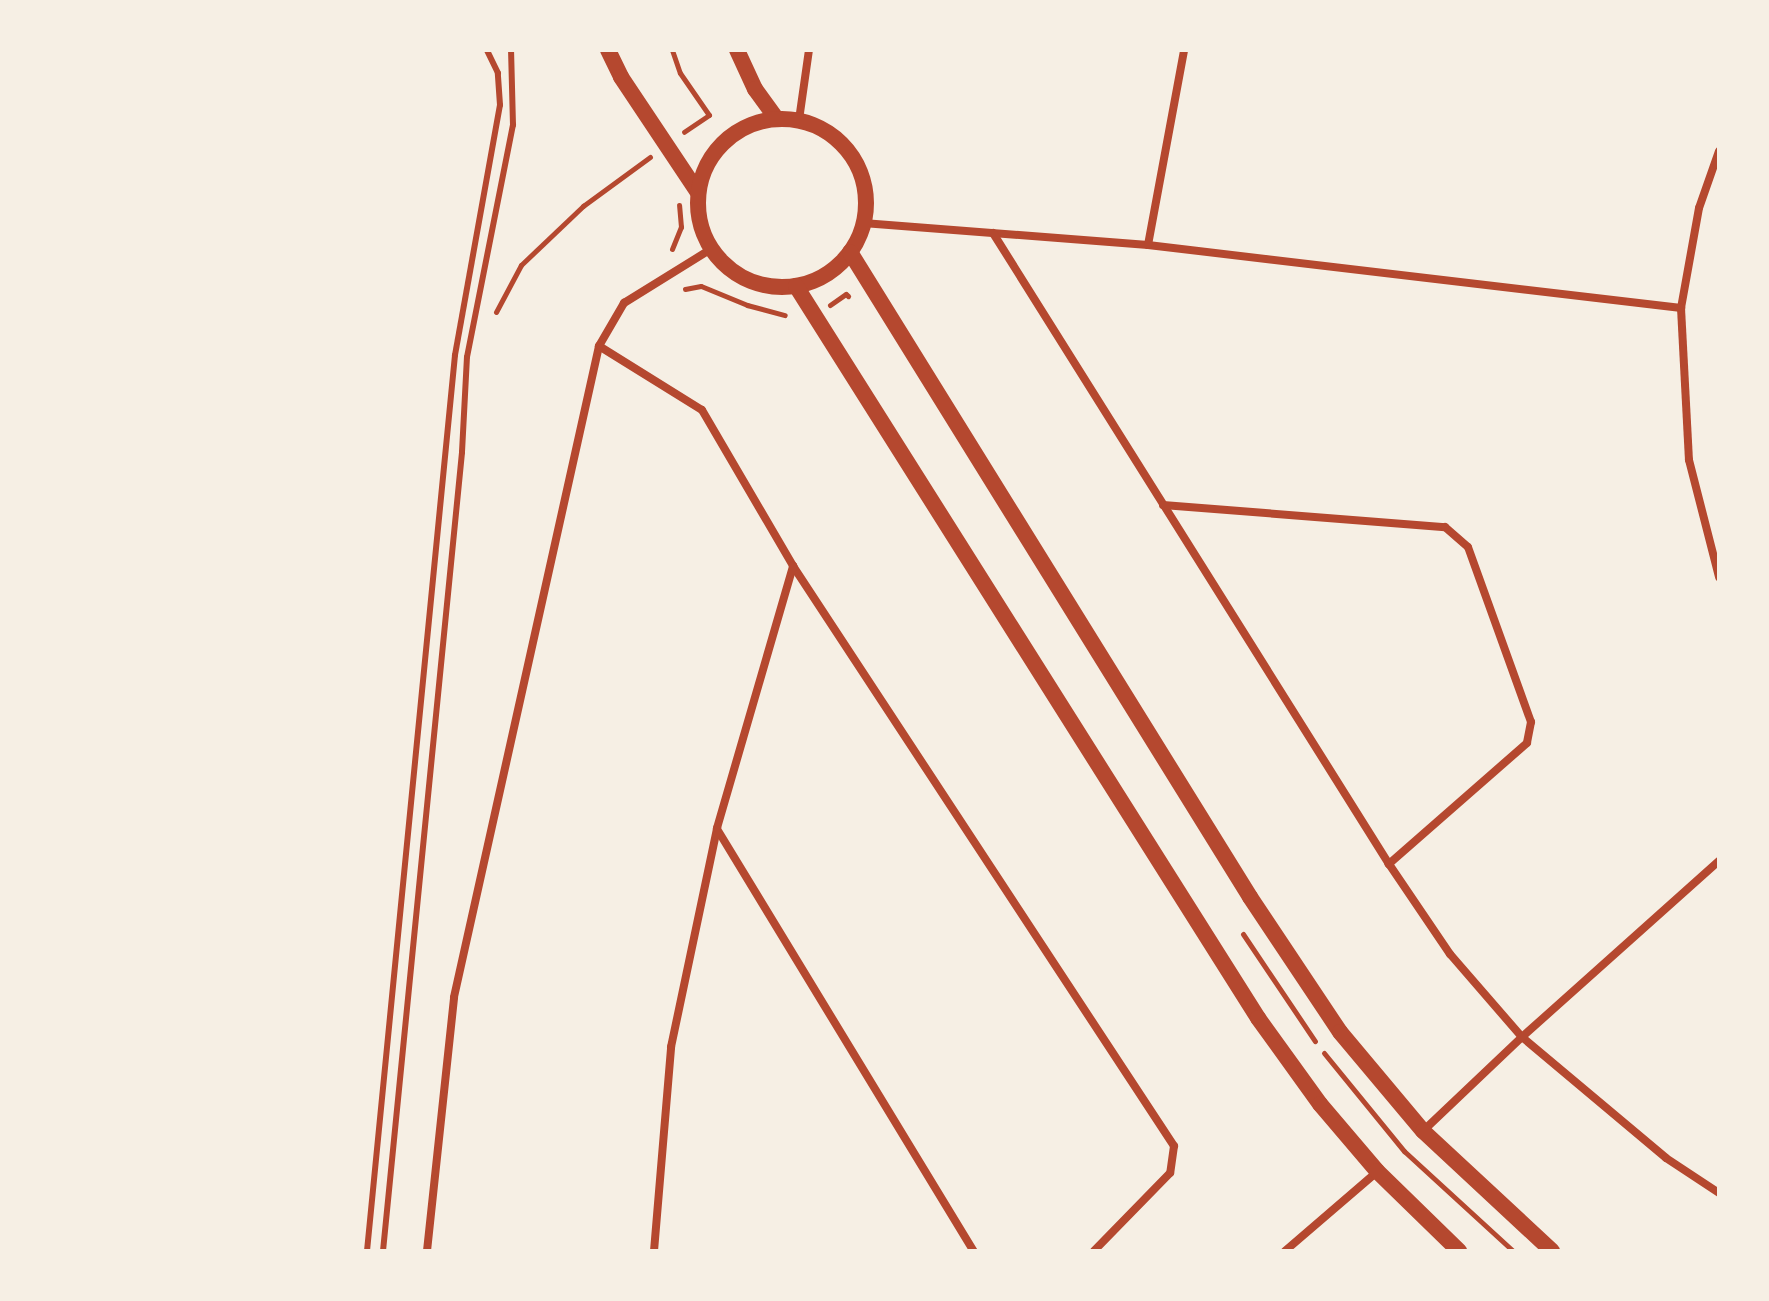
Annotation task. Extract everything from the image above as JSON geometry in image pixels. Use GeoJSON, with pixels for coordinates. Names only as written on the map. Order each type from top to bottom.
{"type":"FeatureCollection","features":[{"type":"Feature","properties":{"kind":"main road"},"geometry":{"type":"LineString","coordinates":[[608,50],[697,191],[701,228],[711,249],[727,267],[748,280],[772,287],[796,286],[835,268],[850,252],[863,223],[866,196],[859,170],[845,147],[824,130],[799,120],[777,119],[746,126],[725,141],[709,160],[697,191]]}},
{"type":"Feature","properties":{"kind":"main road"},"geometry":{"type":"LineString","coordinates":[[737,50],[755,89],[777,119]]}},
{"type":"Feature","properties":{"kind":"main road"},"geometry":{"type":"LineString","coordinates":[[850,252],[1250,897],[1340,1032],[1423,1131],[1552,1251]]}},
{"type":"Feature","properties":{"kind":"main road"},"geometry":{"type":"LineString","coordinates":[[796,286],[1258,1018],[1320,1104],[1377,1171],[1459,1251]]}},
{"type":"Feature","properties":{"kind":"street"},"geometry":{"type":"LineString","coordinates":[[799,120],[809,50]]}},
{"type":"Feature","properties":{"kind":"street"},"geometry":{"type":"LineString","coordinates":[[1148,245],[1184,50]]}},
{"type":"Feature","properties":{"kind":"street"},"geometry":{"type":"LineString","coordinates":[[1719,151],[1699,208],[1681,308],[1689,460],[1719,577]]}},
{"type":"Feature","properties":{"kind":"street"},"geometry":{"type":"LineString","coordinates":[[863,223],[1148,245],[1681,308]]}},
{"type":"Feature","properties":{"kind":"street"},"geometry":{"type":"LineString","coordinates":[[993,233],[1389,864],[1450,954],[1522,1037],[1666,1158],[1719,1193]]}},
{"type":"Feature","properties":{"kind":"street"},"geometry":{"type":"LineString","coordinates":[[427,1251],[454,997],[599,346],[624,303],[711,249]]}},
{"type":"Feature","properties":{"kind":"street"},"geometry":{"type":"LineString","coordinates":[[599,346],[702,410],[793,566],[1174,1146],[1170,1173],[1094,1251]]}},
{"type":"Feature","properties":{"kind":"street"},"geometry":{"type":"LineString","coordinates":[[1163,505],[1445,527],[1468,547],[1531,722],[1527,743],[1389,864]]}},
{"type":"Feature","properties":{"kind":"street"},"geometry":{"type":"LineString","coordinates":[[654,1251],[671,1047],[717,828],[793,566]]}},
{"type":"Feature","properties":{"kind":"street"},"geometry":{"type":"LineString","coordinates":[[717,828],[974,1251]]}},
{"type":"Feature","properties":{"kind":"street"},"geometry":{"type":"LineString","coordinates":[[1423,1131],[1522,1037],[1719,862]]}},
{"type":"Feature","properties":{"kind":"street"},"geometry":{"type":"LineString","coordinates":[[1285,1251],[1377,1171]]}},
{"type":"Feature","properties":{"kind":"lane"},"geometry":{"type":"LineString","coordinates":[[367,1251],[455,355],[500,105],[498,73],[487,50]]}},
{"type":"Feature","properties":{"kind":"lane"},"geometry":{"type":"LineString","coordinates":[[383,1251],[436,731],[467,357],[513,125],[511,50]]}},
{"type":"Feature","properties":{"kind":"path"},"geometry":{"type":"LineString","coordinates":[[490,324],[521,265],[583,206],[709,115],[680,73],[672,50]]}},
{"type":"Feature","properties":{"kind":"path"},"geometry":{"type":"LineString","coordinates":[[649,158],[658,170]]}},
{"type":"Feature","properties":{"kind":"path"},"geometry":{"type":"LineString","coordinates":[[676,195],[680,213],[679,235],[675,246],[657,262],[678,293],[701,286],[715,290],[747,305],[784,313],[798,328],[846,294]]}}]}
